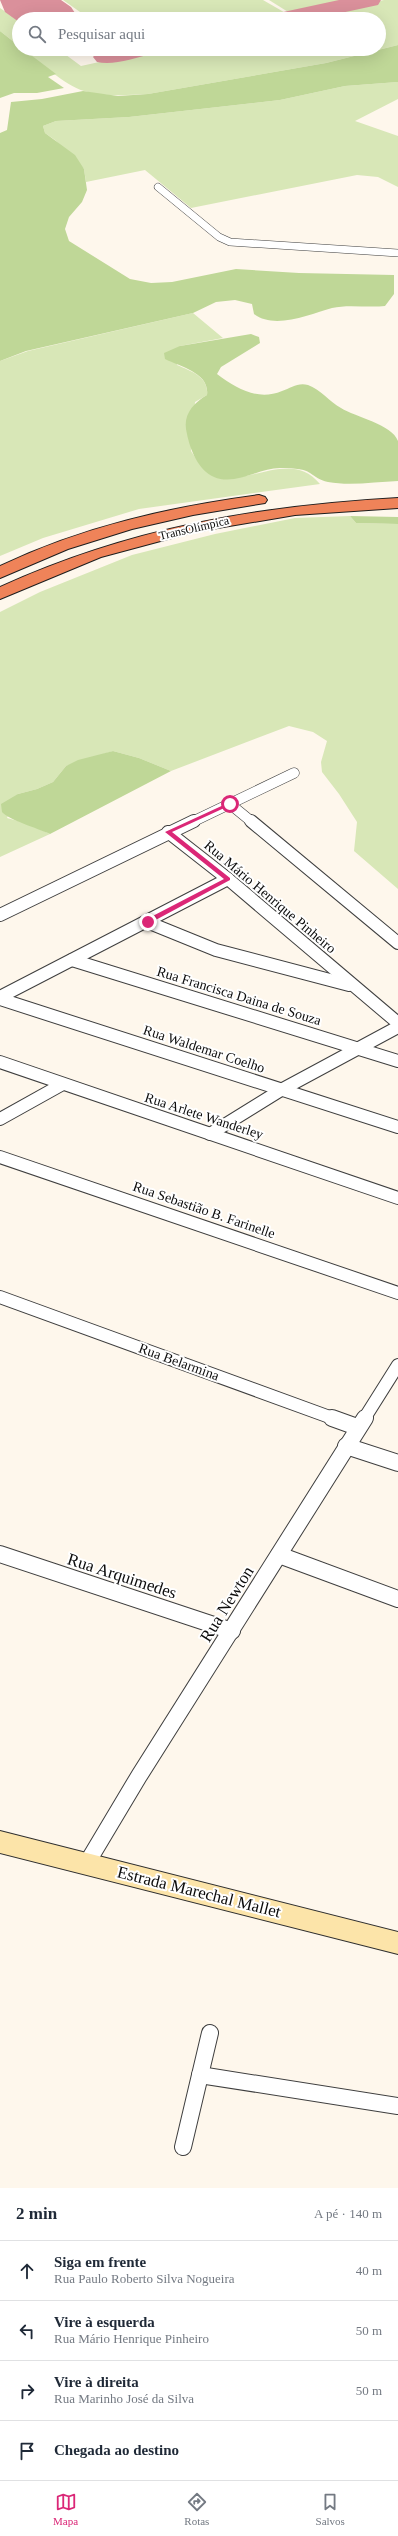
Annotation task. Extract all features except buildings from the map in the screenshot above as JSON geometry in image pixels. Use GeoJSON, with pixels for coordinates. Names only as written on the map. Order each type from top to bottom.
{"type":"FeatureCollection","features":[{"type":"Feature","properties":{"kind":"highway","name":"TransOlímpica"},"geometry":{"type":"LineString","coordinates":[[0,572],[109,530],[168,515],[218,505],[276,498],[398,489]]}},
{"type":"Feature","properties":{"kind":"highway","name":"TransOlímpica"},"geometry":{"type":"LineString","coordinates":[[0,594],[60,565],[110,548],[178,530],[289,510],[398,504]]}},
{"type":"Feature","properties":{"kind":"street"},"geometry":{"type":"LineString","coordinates":[[158,187],[219,237],[230,242],[252,245],[398,253]]}},
{"type":"Feature","properties":{"kind":"street"},"geometry":{"type":"LineString","coordinates":[[0,915],[168,832],[294,773]]}},
{"type":"Feature","properties":{"kind":"street"},"geometry":{"type":"LineString","coordinates":[[230,804],[398,943]]}},
{"type":"Feature","properties":{"kind":"street","name":"Rua Mário Henrique Pinheiro"},"geometry":{"type":"LineString","coordinates":[[168,832],[228,879],[398,1023]]}},
{"type":"Feature","properties":{"kind":"street"},"geometry":{"type":"LineString","coordinates":[[0,998],[228,879]]}},
{"type":"Feature","properties":{"kind":"street","name":"Rua Mário Henrique Pinheiro"},"geometry":{"type":"LineString","coordinates":[[148,922],[216,950],[353,986]]}},
{"type":"Feature","properties":{"kind":"street","name":"Rua Francisca Daina de Souza"},"geometry":{"type":"LineString","coordinates":[[72,960],[398,1061]]}},
{"type":"Feature","properties":{"kind":"street","name":"Rua Waldemar Coelho"},"geometry":{"type":"LineString","coordinates":[[0,998],[398,1127]]}},
{"type":"Feature","properties":{"kind":"street"},"geometry":{"type":"LineString","coordinates":[[210,1134],[282,1090],[398,1027]]}},
{"type":"Feature","properties":{"kind":"street","name":"Rua Arlete Wanderley"},"geometry":{"type":"LineString","coordinates":[[0,1062],[61,1085],[398,1198]]}},
{"type":"Feature","properties":{"kind":"street"},"geometry":{"type":"LineString","coordinates":[[0,1119],[61,1085]]}},
{"type":"Feature","properties":{"kind":"street","name":"Rua Sebastião B. Farinelle"},"geometry":{"type":"LineString","coordinates":[[0,1156],[398,1293]]}},
{"type":"Feature","properties":{"kind":"street","name":"Rua Belarmina"},"geometry":{"type":"LineString","coordinates":[[0,1297],[357,1427]]}},
{"type":"Feature","properties":{"kind":"street","name":"Rua Newton"},"geometry":{"type":"LineString","coordinates":[[87,1863],[139,1776],[232,1631],[357,1427],[398,1365]]}},
{"type":"Feature","properties":{"kind":"street"},"geometry":{"type":"LineString","coordinates":[[346,1446],[398,1463]]}},
{"type":"Feature","properties":{"kind":"street","name":"Rua Arquimedes"},"geometry":{"type":"LineString","coordinates":[[0,1554],[232,1631]]}},
{"type":"Feature","properties":{"kind":"street"},"geometry":{"type":"LineString","coordinates":[[278,1555],[398,1599]]}},
{"type":"Feature","properties":{"kind":"street","name":"Estrada Marechal Mallet"},"geometry":{"type":"LineString","coordinates":[[0,1842],[398,1943]]}},
{"type":"Feature","properties":{"kind":"street"},"geometry":{"type":"LineString","coordinates":[[183,2147],[210,2034]]}},
{"type":"Feature","properties":{"kind":"street"},"geometry":{"type":"LineString","coordinates":[[200,2075],[398,2106]]}},
{"type":"Feature","properties":{"kind":"green space"},"geometry":{"type":"Polygon","coordinates":[[[63,0],[263,0],[284,12],[80,12],[63,0]]]}},
{"type":"Feature","properties":{"kind":"green space"},"geometry":{"type":"Polygon","coordinates":[[[269,0],[359,0],[306,12],[288,12],[269,0]]]}},
{"type":"Feature","properties":{"kind":"green space"},"geometry":{"type":"Polygon","coordinates":[[[384,0],[398,0],[398,45],[386,48],[386,12],[329,12],[384,0]]]}},
{"type":"Feature","properties":{"kind":"green space"},"geometry":{"type":"Polygon","coordinates":[[[0,8],[12,16],[12,40],[0,31],[0,8]]]}},
{"type":"Feature","properties":{"kind":"green space"},"geometry":{"type":"Polygon","coordinates":[[[0,31],[12,40],[12,56],[32,56],[56,74],[48,77],[64,88],[37,93],[14,93],[0,98],[0,31]]]}},
{"type":"Feature","properties":{"kind":"green space"},"geometry":{"type":"Polygon","coordinates":[[[398,45],[398,82],[345,86],[280,100],[129,117],[56,121],[43,126],[45,133],[75,155],[84,169],[87,190],[82,202],[69,217],[65,229],[69,241],[130,279],[151,283],[172,282],[236,269],[299,273],[394,275],[394,294],[385,306],[338,307],[303,317],[282,321],[272,321],[262,319],[254,314],[252,304],[235,300],[216,302],[193,313],[26,351],[0,361],[0,133],[7,130],[11,102],[42,99],[83,91],[118,96],[148,94],[326,63],[354,56],[386,56],[386,48],[398,45]]]}},
{"type":"Feature","properties":{"kind":"green space"},"geometry":{"type":"Polygon","coordinates":[[[32,56],[67,56],[81,66],[127,56],[354,56],[326,63],[148,94],[108,95],[84,91],[68,84],[32,56]]]}},
{"type":"Feature","properties":{"kind":"green space"},"geometry":{"type":"Polygon","coordinates":[[[398,82],[398,99],[355,121],[398,136],[398,187],[378,177],[357,175],[191,208],[145,170],[86,182],[84,169],[55,140],[45,133],[43,126],[56,121],[129,117],[280,100],[345,86],[398,82]]]}},
{"type":"Feature","properties":{"kind":"green space"},"geometry":{"type":"Polygon","coordinates":[[[193,313],[223,338],[180,346],[177,365],[202,379],[207,389],[207,395],[195,402],[191,451],[198,462],[216,477],[238,477],[287,469],[299,470],[310,475],[320,484],[139,509],[43,538],[0,556],[0,361],[28,351],[193,313]]]}},
{"type":"Feature","properties":{"kind":"green space"},"geometry":{"type":"Polygon","coordinates":[[[251,334],[259,337],[260,343],[221,367],[217,374],[240,389],[256,394],[273,394],[298,385],[308,385],[317,389],[341,408],[381,425],[389,430],[398,441],[398,481],[354,484],[336,483],[322,480],[307,471],[283,468],[272,469],[239,478],[222,479],[208,474],[203,469],[190,446],[186,422],[187,416],[193,407],[207,395],[207,387],[204,381],[193,372],[165,359],[164,353],[180,346],[251,334]]]}},
{"type":"Feature","properties":{"kind":"green space"},"geometry":{"type":"Polygon","coordinates":[[[350,516],[356,523],[398,524],[398,889],[354,851],[357,822],[339,794],[322,772],[321,762],[327,741],[313,732],[289,726],[171,771],[139,758],[113,751],[66,766],[53,782],[37,789],[18,794],[7,818],[29,824],[50,834],[0,857],[0,612],[40,592],[132,555],[215,534],[295,518],[350,516]]]}},
{"type":"Feature","properties":{"kind":"green space"},"geometry":{"type":"Polygon","coordinates":[[[350,516],[398,517],[398,524],[356,523],[350,516]]]}},
{"type":"Feature","properties":{"kind":"green space"},"geometry":{"type":"Polygon","coordinates":[[[113,751],[139,758],[171,771],[50,834],[17,821],[2,812],[1,804],[18,794],[37,789],[53,782],[66,766],[78,760],[113,751]]]}},
{"type":"Feature","properties":{"kind":"taxiway"},"geometry":{"type":"LineString","coordinates":[[314,12],[370,0]]}},
{"type":"Feature","properties":{"kind":"taxiway"},"geometry":{"type":"LineString","coordinates":[[105,57],[110,56]]}},
{"type":"Feature","properties":{"kind":"runway"},"geometry":{"type":"LineString","coordinates":[[25,0],[41,12]]}},
{"type":"Feature","properties":{"kind":"route"},"geometry":{"type":"LineString","coordinates":[[148,922],[228,879],[168,832],[230,804]]}}]}
